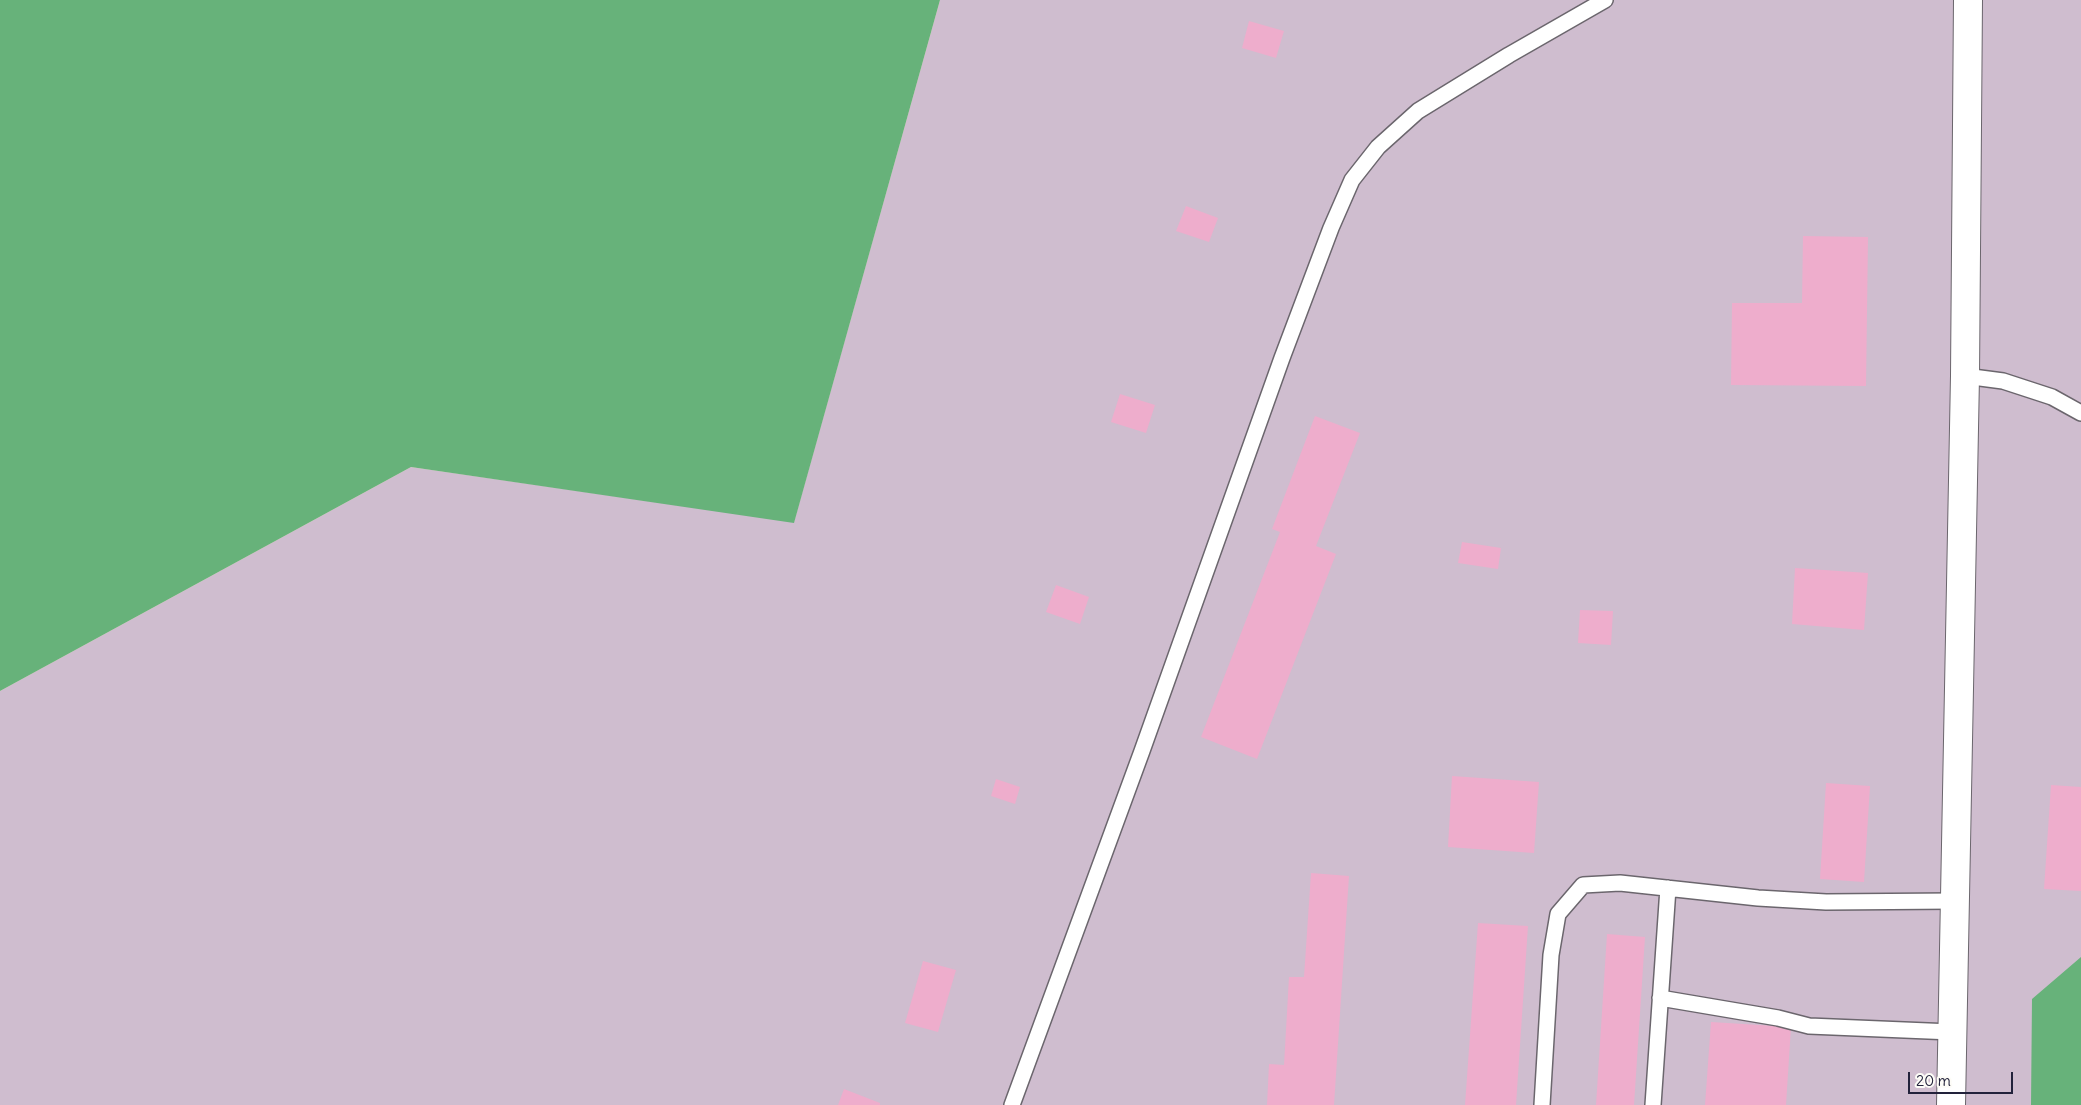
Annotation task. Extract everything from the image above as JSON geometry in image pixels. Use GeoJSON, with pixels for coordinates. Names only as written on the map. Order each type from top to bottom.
{"type":"FeatureCollection","features":[{"type":"Feature","properties":{"kind":"street"},"geometry":{"type":"LineString","coordinates":[[1952,1105],[1954,901],[1965,376],[1968,0]]}},
{"type":"Feature","properties":{"kind":"lane"},"geometry":{"type":"LineString","coordinates":[[1012,1105],[1139,760],[1282,358],[1331,228],[1352,180],[1378,147],[1418,111],[1509,55],[1606,0]]}},
{"type":"Feature","properties":{"kind":"lane"},"geometry":{"type":"LineString","coordinates":[[1965,376],[2003,380],[2052,397],[2081,413]]}},
{"type":"Feature","properties":{"kind":"lane"},"geometry":{"type":"LineString","coordinates":[[1542,1105],[1551,955],[1558,914],[1583,885],[1620,883],[1758,898],[1826,902],[1954,901]]}},
{"type":"Feature","properties":{"kind":"lane"},"geometry":{"type":"LineString","coordinates":[[1653,1105],[1668,888]]}},
{"type":"Feature","properties":{"kind":"lane"},"geometry":{"type":"LineString","coordinates":[[1660,998],[1778,1018],[1809,1026],[1952,1032]]}},
{"type":"Feature","properties":{"kind":"shaded area"},"geometry":{"type":"Polygon","coordinates":[[[940,0],[2081,0],[2081,1105],[0,1105],[0,691],[411,467],[794,522],[940,0]]]}},
{"type":"Feature","properties":{"kind":"green space"},"geometry":{"type":"Polygon","coordinates":[[[0,0],[940,0],[794,523],[411,467],[0,691],[0,0]]]}},
{"type":"Feature","properties":{"kind":"green space"},"geometry":{"type":"Polygon","coordinates":[[[2081,957],[2081,1105],[2031,1105],[2032,999],[2081,957]]]}},
{"type":"Feature","properties":{"kind":"building"},"geometry":{"type":"Polygon","coordinates":[[[1249,21],[1284,31],[1276,58],[1242,48],[1249,21]]]}},
{"type":"Feature","properties":{"kind":"building"},"geometry":{"type":"Polygon","coordinates":[[[1186,206],[1218,218],[1209,242],[1176,231],[1186,206]]]}},
{"type":"Feature","properties":{"kind":"building"},"geometry":{"type":"Polygon","coordinates":[[[1803,236],[1868,237],[1866,386],[1731,385],[1732,303],[1802,303],[1803,236]]]}},
{"type":"Feature","properties":{"kind":"building"},"geometry":{"type":"Polygon","coordinates":[[[1120,394],[1155,405],[1146,433],[1111,422],[1120,394]]]}},
{"type":"Feature","properties":{"kind":"building"},"geometry":{"type":"Polygon","coordinates":[[[1315,416],[1360,433],[1316,546],[1336,554],[1257,759],[1201,737],[1280,532],[1272,529],[1315,416]]]}},
{"type":"Feature","properties":{"kind":"building"},"geometry":{"type":"Polygon","coordinates":[[[1462,542],[1501,548],[1498,569],[1458,563],[1462,542]]]}},
{"type":"Feature","properties":{"kind":"building"},"geometry":{"type":"Polygon","coordinates":[[[1795,568],[1868,573],[1864,630],[1792,624],[1795,568]]]}},
{"type":"Feature","properties":{"kind":"building"},"geometry":{"type":"Polygon","coordinates":[[[1056,585],[1089,597],[1080,624],[1046,612],[1056,585]]]}},
{"type":"Feature","properties":{"kind":"building"},"geometry":{"type":"Polygon","coordinates":[[[1580,610],[1613,611],[1611,645],[1578,643],[1580,610]]]}},
{"type":"Feature","properties":{"kind":"building"},"geometry":{"type":"Polygon","coordinates":[[[1452,776],[1539,782],[1534,853],[1448,847],[1452,776]]]}},
{"type":"Feature","properties":{"kind":"building"},"geometry":{"type":"Polygon","coordinates":[[[996,779],[1020,787],[1015,804],[991,796],[996,779]]]}},
{"type":"Feature","properties":{"kind":"building"},"geometry":{"type":"Polygon","coordinates":[[[1826,783],[1870,786],[1864,882],[1820,879],[1826,783]]]}},
{"type":"Feature","properties":{"kind":"building"},"geometry":{"type":"Polygon","coordinates":[[[2051,785],[2081,787],[2081,891],[2044,889],[2051,785]]]}},
{"type":"Feature","properties":{"kind":"building"},"geometry":{"type":"Polygon","coordinates":[[[1311,873],[1349,876],[1334,1105],[1267,1105],[1269,1064],[1284,1065],[1289,977],[1304,977],[1311,873]]]}},
{"type":"Feature","properties":{"kind":"building"},"geometry":{"type":"Polygon","coordinates":[[[1478,923],[1528,926],[1516,1105],[1465,1105],[1478,923]]]}},
{"type":"Feature","properties":{"kind":"building"},"geometry":{"type":"Polygon","coordinates":[[[1607,934],[1645,937],[1634,1105],[1596,1105],[1607,934]]]}},
{"type":"Feature","properties":{"kind":"building"},"geometry":{"type":"Polygon","coordinates":[[[923,961],[956,970],[938,1032],[905,1023],[923,961]]]}},
{"type":"Feature","properties":{"kind":"building"},"geometry":{"type":"Polygon","coordinates":[[[1711,1022],[1791,1027],[1786,1105],[1705,1105],[1711,1022]]]}},
{"type":"Feature","properties":{"kind":"building"},"geometry":{"type":"Polygon","coordinates":[[[844,1089],[880,1103],[880,1105],[838,1105],[844,1089]]]}}]}
